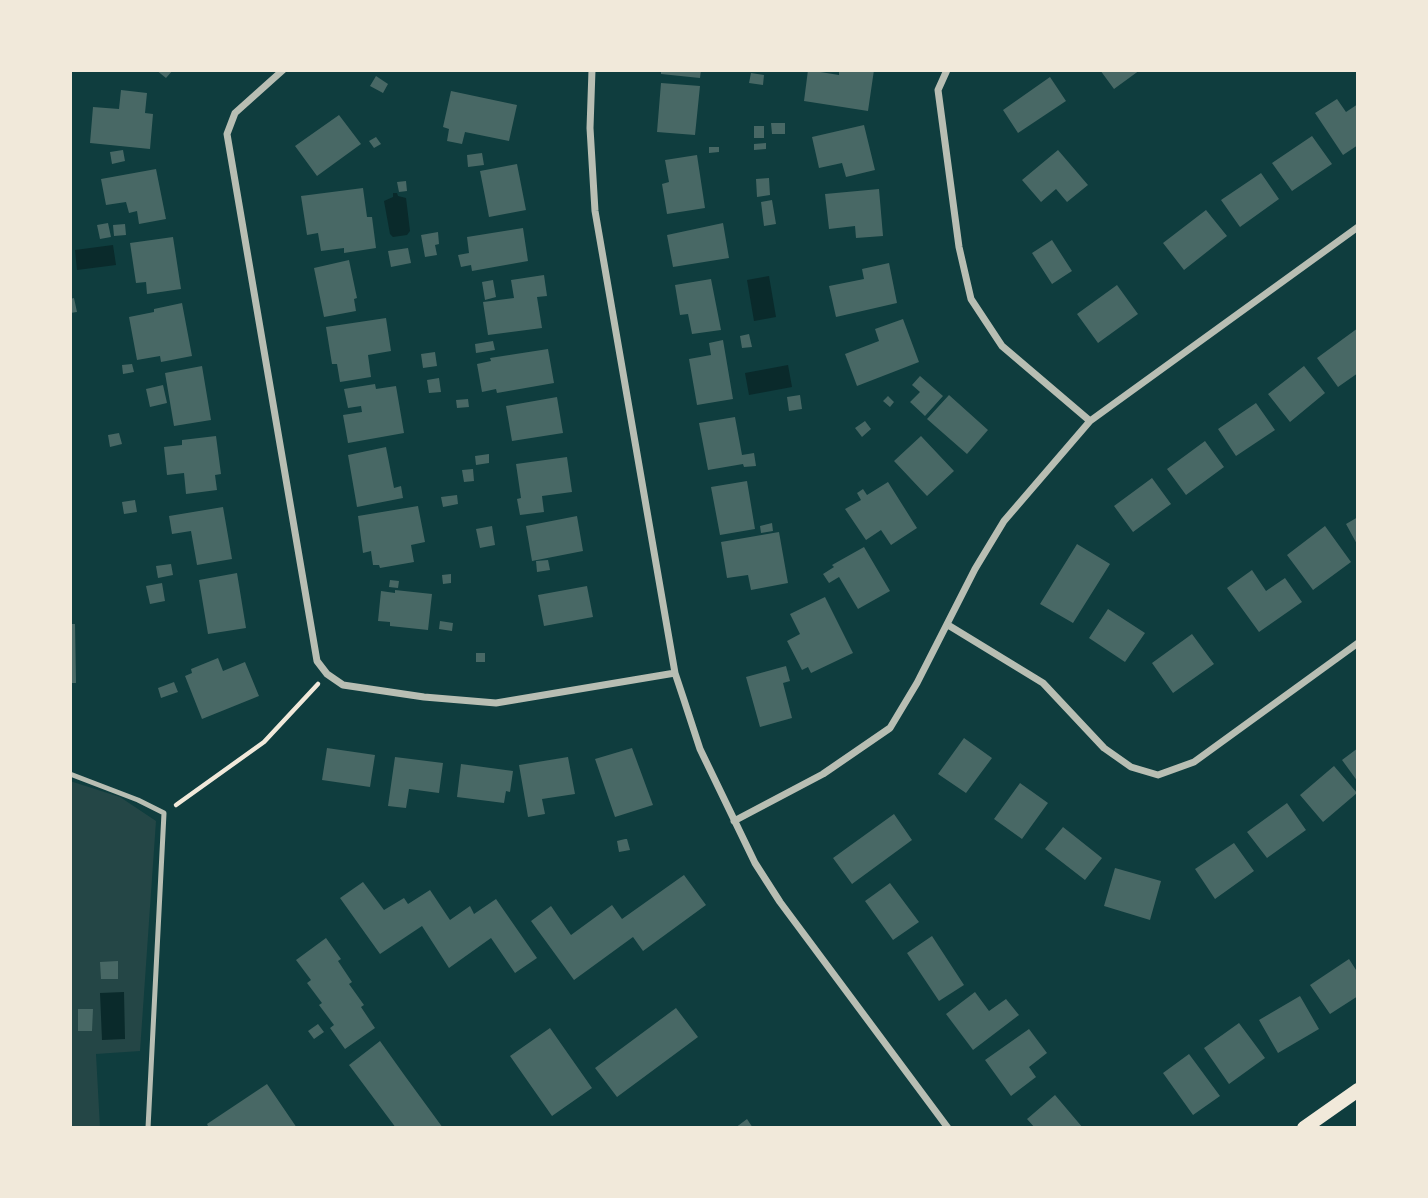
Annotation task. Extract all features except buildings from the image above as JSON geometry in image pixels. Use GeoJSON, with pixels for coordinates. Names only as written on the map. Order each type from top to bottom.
{"type":"FeatureCollection","features":[{"type":"Feature","properties":{"kind":"main road"},"geometry":{"type":"LineString","coordinates":[[1304,1128],[1358,1090]]}},
{"type":"Feature","properties":{"kind":"street"},"geometry":{"type":"LineString","coordinates":[[284,70],[235,113],[227,134],[317,661],[327,674],[343,685],[496,704],[675,673]]}},
{"type":"Feature","properties":{"kind":"street"},"geometry":{"type":"LineString","coordinates":[[592,70],[590,128],[595,211],[675,673],[700,749],[755,863],[780,902],[948,1128]]}},
{"type":"Feature","properties":{"kind":"street"},"geometry":{"type":"LineString","coordinates":[[947,70],[938,90],[959,247],[971,299],[1002,346],[1090,421]]}},
{"type":"Feature","properties":{"kind":"street"},"geometry":{"type":"LineString","coordinates":[[734,821],[823,774],[890,728],[948,625],[975,569],[1004,521],[1090,421],[1358,227]]}},
{"type":"Feature","properties":{"kind":"street"},"geometry":{"type":"LineString","coordinates":[[948,625],[1043,683],[1104,748],[1130,767],[1158,775],[1194,762],[1358,643]]}},
{"type":"Feature","properties":{"kind":"lane"},"geometry":{"type":"LineString","coordinates":[[70,774],[138,800],[163,813],[148,1128]]}},
{"type":"Feature","properties":{"kind":"path"},"geometry":{"type":"LineString","coordinates":[[163,813],[264,742],[327,674]]}},
{"type":"Feature","properties":{"kind":"shaded area"},"geometry":{"type":"Polygon","coordinates":[[[393,193],[406,198],[410,231],[407,235],[393,237],[390,234],[384,201],[393,197],[393,193]]]}},
{"type":"Feature","properties":{"kind":"shaded area"},"geometry":{"type":"Polygon","coordinates":[[[113,245],[116,265],[77,270],[75,250],[113,245]]]}},
{"type":"Feature","properties":{"kind":"shaded area"},"geometry":{"type":"Polygon","coordinates":[[[769,276],[776,317],[754,321],[747,280],[769,276]]]}},
{"type":"Feature","properties":{"kind":"shaded area"},"geometry":{"type":"Polygon","coordinates":[[[788,365],[792,387],[749,395],[745,373],[788,365]]]}},
{"type":"Feature","properties":{"kind":"shaded area"},"geometry":{"type":"Polygon","coordinates":[[[70,781],[120,797],[156,821],[140,1051],[96,1054],[100,1128],[70,1128],[70,781]]]}},
{"type":"Feature","properties":{"kind":"shaded area"},"geometry":{"type":"Polygon","coordinates":[[[124,992],[125,1039],[102,1040],[100,993],[124,992]]]}}]}
